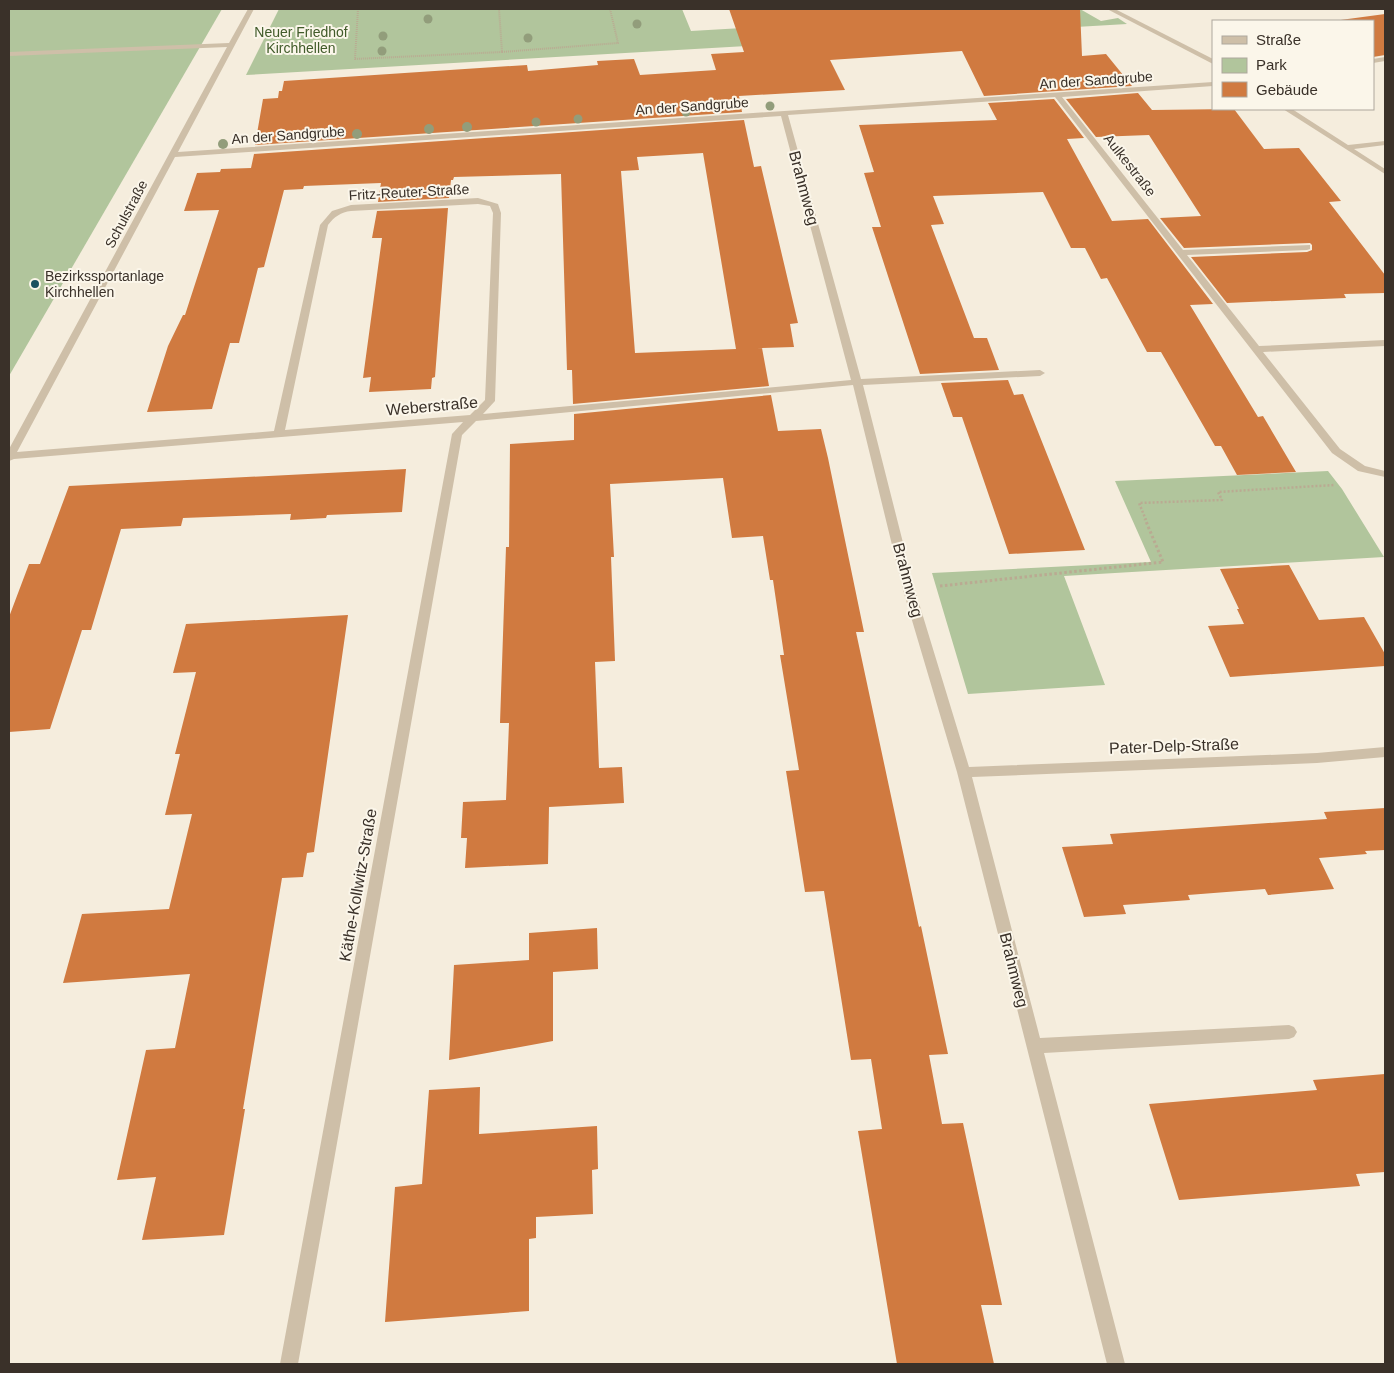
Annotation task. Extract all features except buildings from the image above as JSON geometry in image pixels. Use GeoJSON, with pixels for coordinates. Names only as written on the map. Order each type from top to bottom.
{"type":"FeatureCollection","features":[{"type":"Feature","properties":{"kind":"street","name":"Schulstraße"},"geometry":{"type":"LineString","coordinates":[[9,457],[251,9]]}},
{"type":"Feature","properties":{"kind":"street"},"geometry":{"type":"LineString","coordinates":[[1110,9],[1212,61]]}},
{"type":"Feature","properties":{"kind":"street"},"geometry":{"type":"LineString","coordinates":[[9,54],[232,45]]}},
{"type":"Feature","properties":{"kind":"street","name":"An der Sandgrube"},"geometry":{"type":"LineString","coordinates":[[173,155],[1212,84]]}},
{"type":"Feature","properties":{"kind":"street","name":"Aulkestraße"},"geometry":{"type":"LineString","coordinates":[[1057,95],[1336,451],[1362,469],[1385,474]]}},
{"type":"Feature","properties":{"kind":"street"},"geometry":{"type":"LineString","coordinates":[[1290,110],[1385,172]]}},
{"type":"Feature","properties":{"kind":"street","name":"Brahmweg"},"geometry":{"type":"LineString","coordinates":[[784,113],[857,382],[910,590],[964,772],[1116,1364]]}},
{"type":"Feature","properties":{"kind":"street"},"geometry":{"type":"LineString","coordinates":[[1347,146],[1385,143]]}},
{"type":"Feature","properties":{"kind":"street","name":"Fritz-Reuter-Straße"},"geometry":{"type":"LineString","coordinates":[[279,434],[324,225],[329,217],[336,212],[351,208],[478,201],[494,204],[496,207],[490,401],[473,418]]}},
{"type":"Feature","properties":{"kind":"street"},"geometry":{"type":"LineString","coordinates":[[1181,253],[1307,247]]}},
{"type":"Feature","properties":{"kind":"street"},"geometry":{"type":"LineString","coordinates":[[1257,349],[1385,343]]}},
{"type":"Feature","properties":{"kind":"street","name":"Weberstraße"},"geometry":{"type":"LineString","coordinates":[[9,457],[473,418],[857,382],[1040,373]]}},
{"type":"Feature","properties":{"kind":"street","name":"Käthe-Kollwitz-Straße"},"geometry":{"type":"LineString","coordinates":[[288,1364],[457,434],[473,418]]}},
{"type":"Feature","properties":{"kind":"street","name":"Pater-Delp-Straße"},"geometry":{"type":"LineString","coordinates":[[964,772],[1317,758],[1385,752]]}},
{"type":"Feature","properties":{"kind":"street"},"geometry":{"type":"LineString","coordinates":[[1033,1046],[1289,1032]]}},
{"type":"Feature","properties":{"kind":"path"},"geometry":{"type":"LineString","coordinates":[[358,9],[355,59],[502,52],[618,43],[610,9]]}},
{"type":"Feature","properties":{"kind":"path"},"geometry":{"type":"LineString","coordinates":[[499,9],[502,52]]}},
{"type":"Feature","properties":{"kind":"path"},"geometry":{"type":"LineString","coordinates":[[910,590],[1163,562],[1139,503],[1222,500],[1218,492],[1336,485],[1362,469]]}},
{"type":"Feature","properties":{"kind":"green space"},"geometry":{"type":"Polygon","coordinates":[[[9,9],[222,9],[9,376],[9,9]]]}},
{"type":"Feature","properties":{"kind":"green space","name":"Neuer Friedhof Kirchhellen"},"geometry":{"type":"Polygon","coordinates":[[[279,9],[682,9],[691,31],[862,21],[856,9],[878,9],[884,20],[1080,9],[1101,21],[1118,18],[1127,24],[246,75],[279,9]]]}},
{"type":"Feature","properties":{"kind":"green space"},"geometry":{"type":"Polygon","coordinates":[[[1328,471],[1342,489],[1384,557],[1064,576],[1105,685],[968,694],[932,573],[1151,562],[1115,481],[1328,471]]]}},
{"type":"Feature","properties":{"kind":"place","name":"Bezirkssportanlage Kirchhellen"},"geometry":{"type":"Point","coordinates":[35,284]}}]}
